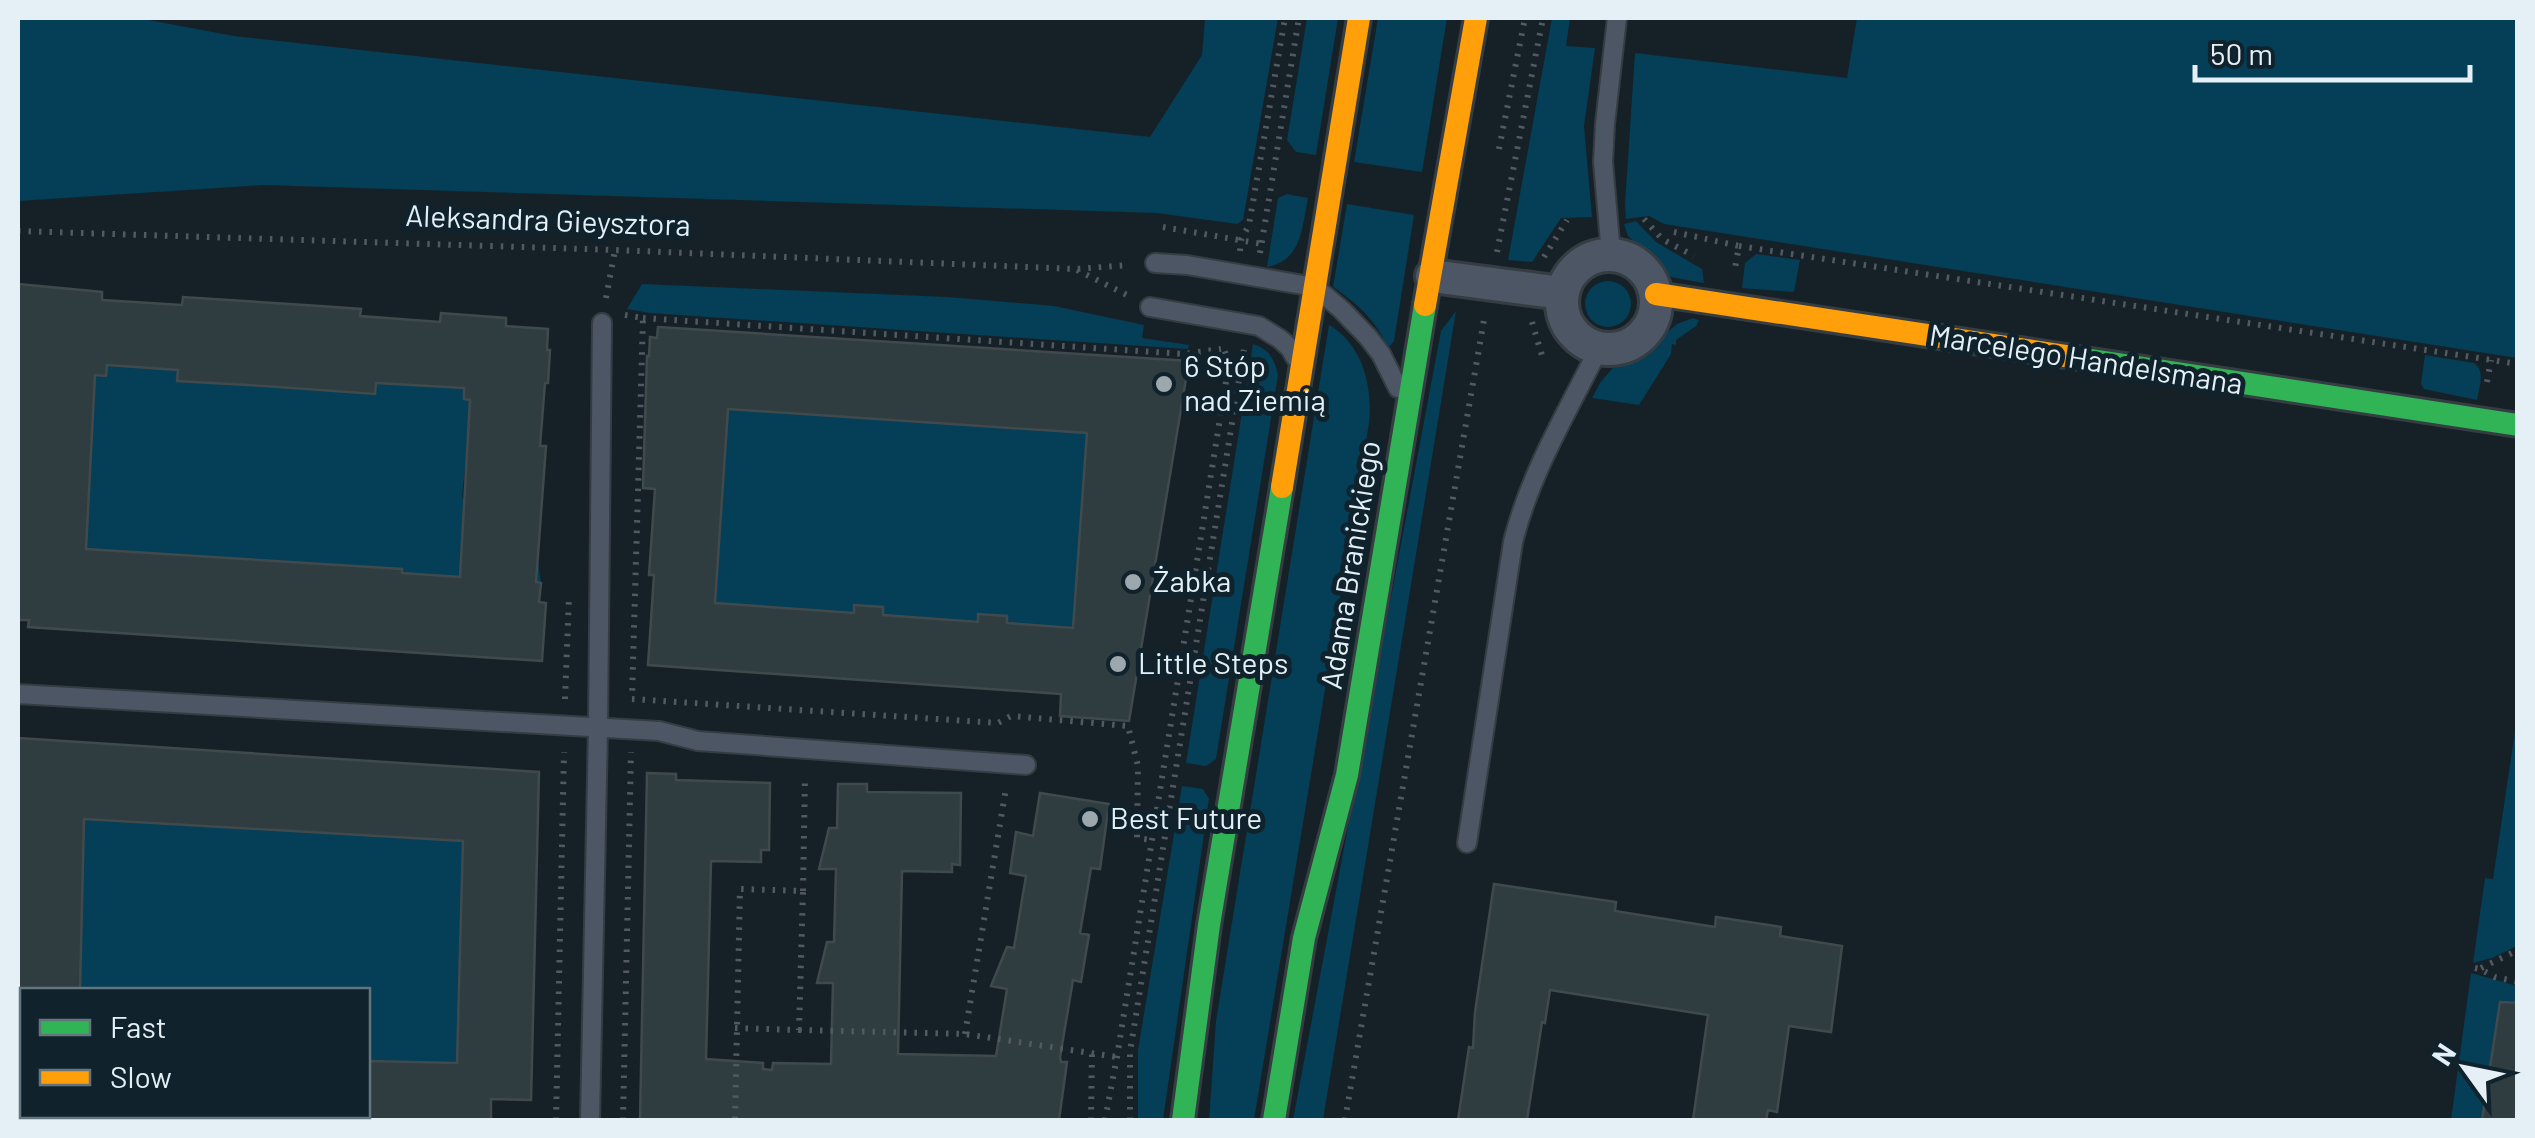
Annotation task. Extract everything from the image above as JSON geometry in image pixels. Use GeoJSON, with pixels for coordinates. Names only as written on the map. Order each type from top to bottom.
{"type":"FeatureCollection","features":[{"type":"Feature","properties":{"kind":"main road"},"geometry":{"type":"LineString","coordinates":[[1183,1120],[1209,925],[1358,18]]}},
{"type":"Feature","properties":{"kind":"main road","name":"Adama Branickiego"},"geometry":{"type":"LineString","coordinates":[[1274,1120],[1304,938],[1347,775],[1407,405],[1476,18]]}},
{"type":"Feature","properties":{"kind":"main road","name":"Marcelego Handelsmana"},"geometry":{"type":"LineString","coordinates":[[1656,294],[2518,425]]}},
{"type":"Feature","properties":{"kind":"street"},"geometry":{"type":"LineString","coordinates":[[1611,254],[1643,268],[1656,294],[1655,314],[1643,335],[1622,348],[1599,348],[1588,345],[1572,332],[1563,314],[1562,293],[1579,264],[1611,254]]}},
{"type":"Feature","properties":{"kind":"street"},"geometry":{"type":"LineString","coordinates":[[1432,276],[1562,293]]}},
{"type":"Feature","properties":{"kind":"lane"},"geometry":{"type":"LineString","coordinates":[[1611,254],[1604,143],[1617,18]]}},
{"type":"Feature","properties":{"kind":"lane"},"geometry":{"type":"LineString","coordinates":[[1155,263],[1315,287],[1368,337],[1407,405]]}},
{"type":"Feature","properties":{"kind":"lane"},"geometry":{"type":"LineString","coordinates":[[1150,307],[1269,331],[1290,348],[1300,371]]}},
{"type":"Feature","properties":{"kind":"lane"},"geometry":{"type":"LineString","coordinates":[[590,1120],[603,316]]}},
{"type":"Feature","properties":{"kind":"lane"},"geometry":{"type":"LineString","coordinates":[[1467,843],[1512,542],[1520,512],[1599,348]]}},
{"type":"Feature","properties":{"kind":"lane"},"geometry":{"type":"LineString","coordinates":[[18,694],[659,731],[698,741],[1026,765]]}},
{"type":"Feature","properties":{"kind":"path"},"geometry":{"type":"LineString","coordinates":[[1239,257],[1249,225],[1285,18]]}},
{"type":"Feature","properties":{"kind":"path"},"geometry":{"type":"LineString","coordinates":[[1257,277],[1299,18]]}},
{"type":"Feature","properties":{"kind":"path"},"geometry":{"type":"LineString","coordinates":[[1345,1120],[1490,283],[1544,18]]}},
{"type":"Feature","properties":{"kind":"path"},"geometry":{"type":"LineString","coordinates":[[1163,227],[1262,244]]}},
{"type":"Feature","properties":{"kind":"path","name":"Aleksandra Gieysztora"},"geometry":{"type":"LineString","coordinates":[[18,231],[616,250],[1076,270],[1155,263]]}},
{"type":"Feature","properties":{"kind":"path"},"geometry":{"type":"LineString","coordinates":[[1739,246],[2518,364]]}},
{"type":"Feature","properties":{"kind":"path"},"geometry":{"type":"LineString","coordinates":[[616,250],[603,316],[1184,354],[1222,349],[1229,363],[1105,1120]]}},
{"type":"Feature","properties":{"kind":"path","name":"Aleksandra Gieysztora"},"geometry":{"type":"LineString","coordinates":[[1076,270],[1150,307]]}},
{"type":"Feature","properties":{"kind":"path"},"geometry":{"type":"LineString","coordinates":[[623,1120],[643,318]]}},
{"type":"Feature","properties":{"kind":"path"},"geometry":{"type":"LineString","coordinates":[[1130,1120],[1130,1052],[1249,324]]}},
{"type":"Feature","properties":{"kind":"path"},"geometry":{"type":"LineString","coordinates":[[2518,673],[2518,686]]}},
{"type":"Feature","properties":{"kind":"path"},"geometry":{"type":"LineString","coordinates":[[632,698],[998,723],[1011,716],[1128,726],[1138,766],[1137,838],[1151,840]]}},
{"type":"Feature","properties":{"kind":"path"},"geometry":{"type":"LineString","coordinates":[[798,1030],[806,776]]}},
{"type":"Feature","properties":{"kind":"path"},"geometry":{"type":"LineString","coordinates":[[965,1034],[1006,791]]}},
{"type":"Feature","properties":{"kind":"path"},"geometry":{"type":"LineString","coordinates":[[735,1120],[740,889],[803,891]]}},
{"type":"Feature","properties":{"kind":"path"},"geometry":{"type":"LineString","coordinates":[[2518,950],[2477,968],[2518,982]]}},
{"type":"Feature","properties":{"kind":"path"},"geometry":{"type":"LineString","coordinates":[[735,1028],[965,1034],[1117,1057]]}},
{"type":"Feature","properties":{"kind":"path"},"geometry":{"type":"LineString","coordinates":[[1090,1120],[1092,1053]]}},
{"type":"Feature","properties":{"kind":"shaded area"},"geometry":{"type":"Polygon","coordinates":[[[18,18],[138,18],[234,36],[1150,137],[1202,55],[1205,18],[1278,18],[1243,220],[1237,224],[1157,213],[263,185],[18,201],[18,18]]]}},
{"type":"Feature","properties":{"kind":"shaded area"},"geometry":{"type":"Polygon","coordinates":[[[1307,18],[1338,18],[1316,155],[1296,152],[1287,140],[1307,18]]]}},
{"type":"Feature","properties":{"kind":"shaded area"},"geometry":{"type":"Polygon","coordinates":[[[1378,18],[1447,18],[1422,172],[1354,162],[1378,18]]]}},
{"type":"Feature","properties":{"kind":"shaded area"},"geometry":{"type":"Polygon","coordinates":[[[1552,18],[1570,18],[1566,46],[1595,48],[1584,126],[1592,217],[1561,218],[1532,262],[1508,260],[1552,18]]]}},
{"type":"Feature","properties":{"kind":"shaded area"},"geometry":{"type":"Polygon","coordinates":[[[1857,18],[2517,18],[2517,358],[1664,224],[1649,216],[1626,219],[1635,53],[1847,78],[1857,18]]]}},
{"type":"Feature","properties":{"kind":"shaded area"},"geometry":{"type":"Polygon","coordinates":[[[1287,194],[1308,198],[1302,231],[1287,258],[1267,267],[1278,198],[1287,194]]]}},
{"type":"Feature","properties":{"kind":"shaded area"},"geometry":{"type":"Polygon","coordinates":[[[1347,204],[1414,215],[1394,341],[1390,346],[1364,312],[1333,287],[1347,204]]]}},
{"type":"Feature","properties":{"kind":"shaded area"},"geometry":{"type":"Polygon","coordinates":[[[1636,221],[1656,242],[1702,269],[1704,283],[1671,277],[1628,236],[1624,224],[1636,221]]]}},
{"type":"Feature","properties":{"kind":"shaded area"},"geometry":{"type":"Polygon","coordinates":[[[1756,254],[1800,260],[1794,292],[1742,288],[1745,263],[1756,254]]]}},
{"type":"Feature","properties":{"kind":"shaded area"},"geometry":{"type":"Polygon","coordinates":[[[1608,281],[1624,288],[1631,304],[1624,320],[1608,327],[1592,320],[1585,304],[1592,288],[1608,281]]]}},
{"type":"Feature","properties":{"kind":"shaded area"},"geometry":{"type":"Polygon","coordinates":[[[642,284],[947,297],[1054,306],[1144,325],[1142,338],[1189,345],[1188,349],[627,309],[642,284]]]}},
{"type":"Feature","properties":{"kind":"shaded area"},"geometry":{"type":"Polygon","coordinates":[[[1456,311],[1323,1120],[1293,1120],[1441,331],[1456,311]]]}},
{"type":"Feature","properties":{"kind":"shaded area"},"geometry":{"type":"Polygon","coordinates":[[[1693,318],[1699,320],[1696,326],[1676,340],[1676,345],[1672,344],[1671,354],[1639,405],[1592,398],[1615,365],[1636,358],[1677,324],[1693,318]]]}},
{"type":"Feature","properties":{"kind":"shaded area"},"geometry":{"type":"Polygon","coordinates":[[[1329,325],[1341,333],[1358,355],[1367,382],[1369,423],[1254,1120],[1209,1120],[1216,1021],[1329,325]]]}},
{"type":"Feature","properties":{"kind":"shaded area"},"geometry":{"type":"Polygon","coordinates":[[[1253,344],[1270,355],[1278,375],[1216,759],[1206,766],[1186,763],[1253,344]]]}},
{"type":"Feature","properties":{"kind":"shaded area"},"geometry":{"type":"Polygon","coordinates":[[[2425,355],[2474,363],[2481,375],[2477,400],[2424,389],[2421,384],[2425,355]]]}},
{"type":"Feature","properties":{"kind":"shaded area"},"geometry":{"type":"Polygon","coordinates":[[[107,365],[178,370],[178,381],[375,393],[376,383],[464,388],[464,399],[543,404],[542,420],[498,417],[469,430],[462,497],[464,502],[470,502],[463,513],[462,541],[490,543],[489,557],[538,561],[541,583],[402,573],[401,569],[97,550],[86,553],[75,374],[105,376],[107,365]]]}},
{"type":"Feature","properties":{"kind":"shaded area"},"geometry":{"type":"Polygon","coordinates":[[[728,409],[1087,433],[1073,628],[1007,623],[1006,616],[979,614],[978,622],[883,615],[883,607],[855,605],[854,613],[715,603],[728,409]]]}},
{"type":"Feature","properties":{"kind":"shaded area"},"geometry":{"type":"Polygon","coordinates":[[[2517,718],[2517,946],[2473,963],[2485,878],[2493,879],[2517,718]]]}},
{"type":"Feature","properties":{"kind":"shaded area"},"geometry":{"type":"Polygon","coordinates":[[[1182,786],[1203,789],[1209,799],[1163,1120],[1138,1120],[1138,1050],[1182,786]]]}},
{"type":"Feature","properties":{"kind":"shaded area"},"geometry":{"type":"Polygon","coordinates":[[[76,810],[419,839],[464,811],[457,1063],[370,1061],[370,988],[80,988],[81,969],[73,969],[81,956],[84,822],[76,810]]]}},
{"type":"Feature","properties":{"kind":"shaded area"},"geometry":{"type":"Polygon","coordinates":[[[2471,973],[2517,986],[2517,1039],[2495,1036],[2482,1120],[2451,1120],[2471,973]]]}},
{"type":"Feature","properties":{"kind":"building"},"geometry":{"type":"Polygon","coordinates":[[[18,284],[102,292],[102,300],[182,305],[183,297],[361,309],[360,316],[440,322],[441,313],[506,318],[506,326],[548,329],[548,383],[540,446],[546,446],[536,582],[541,583],[539,602],[546,603],[542,661],[28,627],[29,620],[18,620],[18,284]],[[107,365],[106,376],[95,375],[86,549],[402,569],[402,573],[460,577],[470,400],[464,399],[464,388],[376,383],[375,394],[177,381],[178,370],[107,365]]]}},
{"type":"Feature","properties":{"kind":"building"},"geometry":{"type":"Polygon","coordinates":[[[658,327],[1189,361],[1129,721],[1060,716],[1061,694],[648,665],[655,489],[643,488],[647,356],[650,337],[657,338],[658,327]],[[728,409],[715,603],[854,613],[854,605],[883,607],[883,615],[978,622],[978,614],[1007,616],[1007,623],[1073,628],[1087,433],[728,409]]]}},
{"type":"Feature","properties":{"kind":"building"},"geometry":{"type":"Polygon","coordinates":[[[18,738],[539,772],[531,1100],[491,1099],[491,1120],[368,1120],[370,1061],[457,1063],[463,841],[84,819],[80,988],[18,990],[18,738]]]}},
{"type":"Feature","properties":{"kind":"building"},"geometry":{"type":"Polygon","coordinates":[[[647,773],[676,774],[676,780],[770,783],[769,850],[761,850],[761,862],[711,861],[706,1059],[763,1063],[763,1069],[772,1070],[773,1063],[831,1064],[833,983],[817,983],[827,942],[834,942],[836,869],[819,869],[829,828],[837,828],[838,784],[867,784],[867,792],[961,793],[960,865],[952,864],[952,872],[902,871],[898,1054],[996,1056],[1007,989],[991,986],[1007,947],[1014,948],[1026,876],[1010,873],[1016,832],[1033,836],[1040,793],[1109,804],[1100,869],[1091,868],[1080,933],[1089,935],[1081,982],[1073,980],[1060,1057],[1061,1062],[1067,1062],[1059,1120],[640,1120],[647,773]]]}},
{"type":"Feature","properties":{"kind":"building"},"geometry":{"type":"Polygon","coordinates":[[[1494,884],[1616,902],[1615,911],[1715,927],[1716,917],[1781,927],[1780,936],[1842,946],[1831,1032],[1789,1026],[1777,1112],[1768,1110],[1766,1120],[1693,1120],[1708,1015],[1550,990],[1527,1120],[1458,1120],[1469,1047],[1473,1048],[1494,884]]]}},
{"type":"Feature","properties":{"kind":"building"},"geometry":{"type":"Polygon","coordinates":[[[2500,1002],[2518,1003],[2518,1120],[2482,1120],[2500,1002]]]}},
{"type":"Feature","properties":{"kind":"traffic: fast"},"geometry":{"type":"LineString","coordinates":[[1274,1120],[1304,938],[1347,775],[1425,305]]}},
{"type":"Feature","properties":{"kind":"traffic: fast"},"geometry":{"type":"LineString","coordinates":[[2072,357],[2518,425]]}},
{"type":"Feature","properties":{"kind":"traffic: fast"},"geometry":{"type":"LineString","coordinates":[[1183,1120],[1209,925],[1282,487]]}},
{"type":"Feature","properties":{"kind":"traffic: slow"},"geometry":{"type":"LineString","coordinates":[[1282,487],[1359,18]]}},
{"type":"Feature","properties":{"kind":"traffic: slow"},"geometry":{"type":"LineString","coordinates":[[1425,305],[1476,18]]}},
{"type":"Feature","properties":{"kind":"traffic: slow"},"geometry":{"type":"LineString","coordinates":[[1656,294],[2072,357]]}},
{"type":"Feature","properties":{"kind":"place","name":"6 Stóp nad Ziemią"},"geometry":{"type":"Point","coordinates":[1164,384]}},
{"type":"Feature","properties":{"kind":"place","name":"Żabka"},"geometry":{"type":"Point","coordinates":[1133,582]}},
{"type":"Feature","properties":{"kind":"place","name":"Little Steps"},"geometry":{"type":"Point","coordinates":[1118,664]}},
{"type":"Feature","properties":{"kind":"place","name":"Best Future"},"geometry":{"type":"Point","coordinates":[1090,819]}}]}
